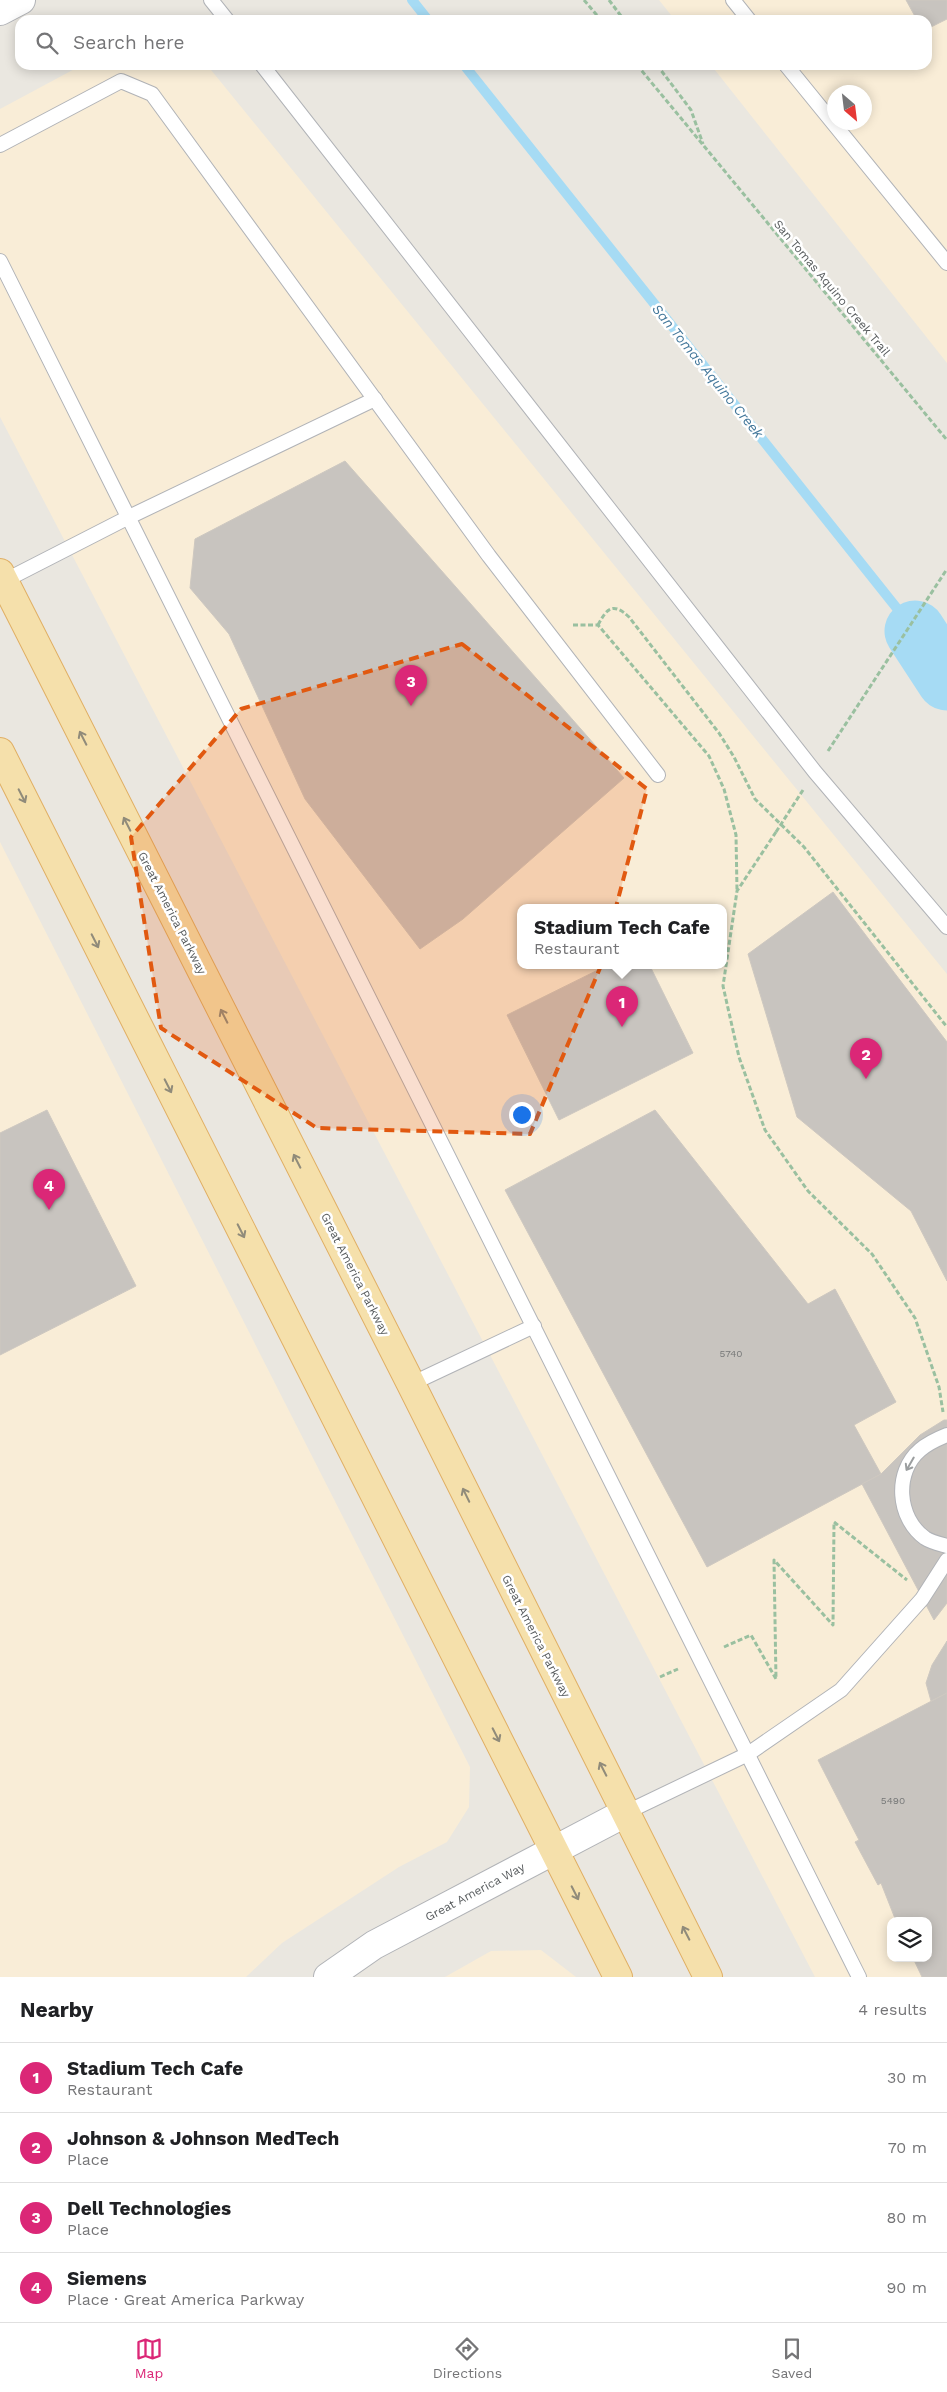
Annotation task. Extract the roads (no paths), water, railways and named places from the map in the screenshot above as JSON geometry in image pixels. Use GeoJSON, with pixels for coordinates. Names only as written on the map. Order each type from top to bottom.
{"type":"FeatureCollection","features":[{"type":"Feature","properties":{"kind":"main road","name":"Great America Parkway"},"geometry":{"type":"LineString","coordinates":[[2,577],[411,1384],[708,1977]]}},
{"type":"Feature","properties":{"kind":"main road"},"geometry":{"type":"LineString","coordinates":[[0,752],[618,1977]]}},
{"type":"Feature","properties":{"kind":"street"},"geometry":{"type":"LineString","coordinates":[[0,11],[21,0]]}},
{"type":"Feature","properties":{"kind":"street","name":"Great America Way"},"geometry":{"type":"LineString","coordinates":[[328,1977],[374,1945],[625,1813]]}},
{"type":"Feature","properties":{"kind":"lane"},"geometry":{"type":"LineString","coordinates":[[212,0],[223,15]]}},
{"type":"Feature","properties":{"kind":"lane"},"geometry":{"type":"LineString","coordinates":[[733,0],[745,15]]}},
{"type":"Feature","properties":{"kind":"lane"},"geometry":{"type":"LineString","coordinates":[[266,70],[815,772],[947,927]]}},
{"type":"Feature","properties":{"kind":"lane"},"geometry":{"type":"LineString","coordinates":[[790,70],[945,257]]}},
{"type":"Feature","properties":{"kind":"lane"},"geometry":{"type":"LineString","coordinates":[[0,145],[121,80],[152,94],[545,629],[658,775]]}},
{"type":"Feature","properties":{"kind":"lane"},"geometry":{"type":"LineString","coordinates":[[0,261],[859,1977]]}},
{"type":"Feature","properties":{"kind":"lane"},"geometry":{"type":"LineString","coordinates":[[2,577],[375,399]]}},
{"type":"Feature","properties":{"kind":"lane"},"geometry":{"type":"LineString","coordinates":[[411,1384],[534,1326]]}},
{"type":"Feature","properties":{"kind":"lane"},"geometry":{"type":"LineString","coordinates":[[947,1435],[929,1443],[918,1451],[907,1467],[902,1487],[904,1506],[912,1524],[926,1538],[947,1546]]}},
{"type":"Feature","properties":{"kind":"lane"},"geometry":{"type":"LineString","coordinates":[[625,1813],[748,1754],[841,1690],[922,1599],[947,1560]]}},
{"type":"Feature","properties":{"kind":"waterway","name":"San Tomas Aquino Creek"},"geometry":{"type":"LineString","coordinates":[[412,0],[424,15]]}},
{"type":"Feature","properties":{"kind":"waterway","name":"San Tomas Aquino Creek"},"geometry":{"type":"LineString","coordinates":[[468,70],[915,631]]}},
{"type":"Feature","properties":{"kind":"waterway","name":"San Tomas Aquino Creek"},"geometry":{"type":"LineString","coordinates":[[915,631],[947,680]]}},
{"type":"Feature","properties":{"kind":"place","name":"Dell Technologies"},"geometry":{"type":"Point","coordinates":[411,706]}},
{"type":"Feature","properties":{"kind":"place","name":"Stadium Tech Cafe"},"geometry":{"type":"Point","coordinates":[622,1027]}},
{"type":"Feature","properties":{"kind":"place","name":"Johnson & Johnson MedTech"},"geometry":{"type":"Point","coordinates":[866,1079]}},
{"type":"Feature","properties":{"kind":"place","name":"Siemens"},"geometry":{"type":"Point","coordinates":[49,1210]}}]}
